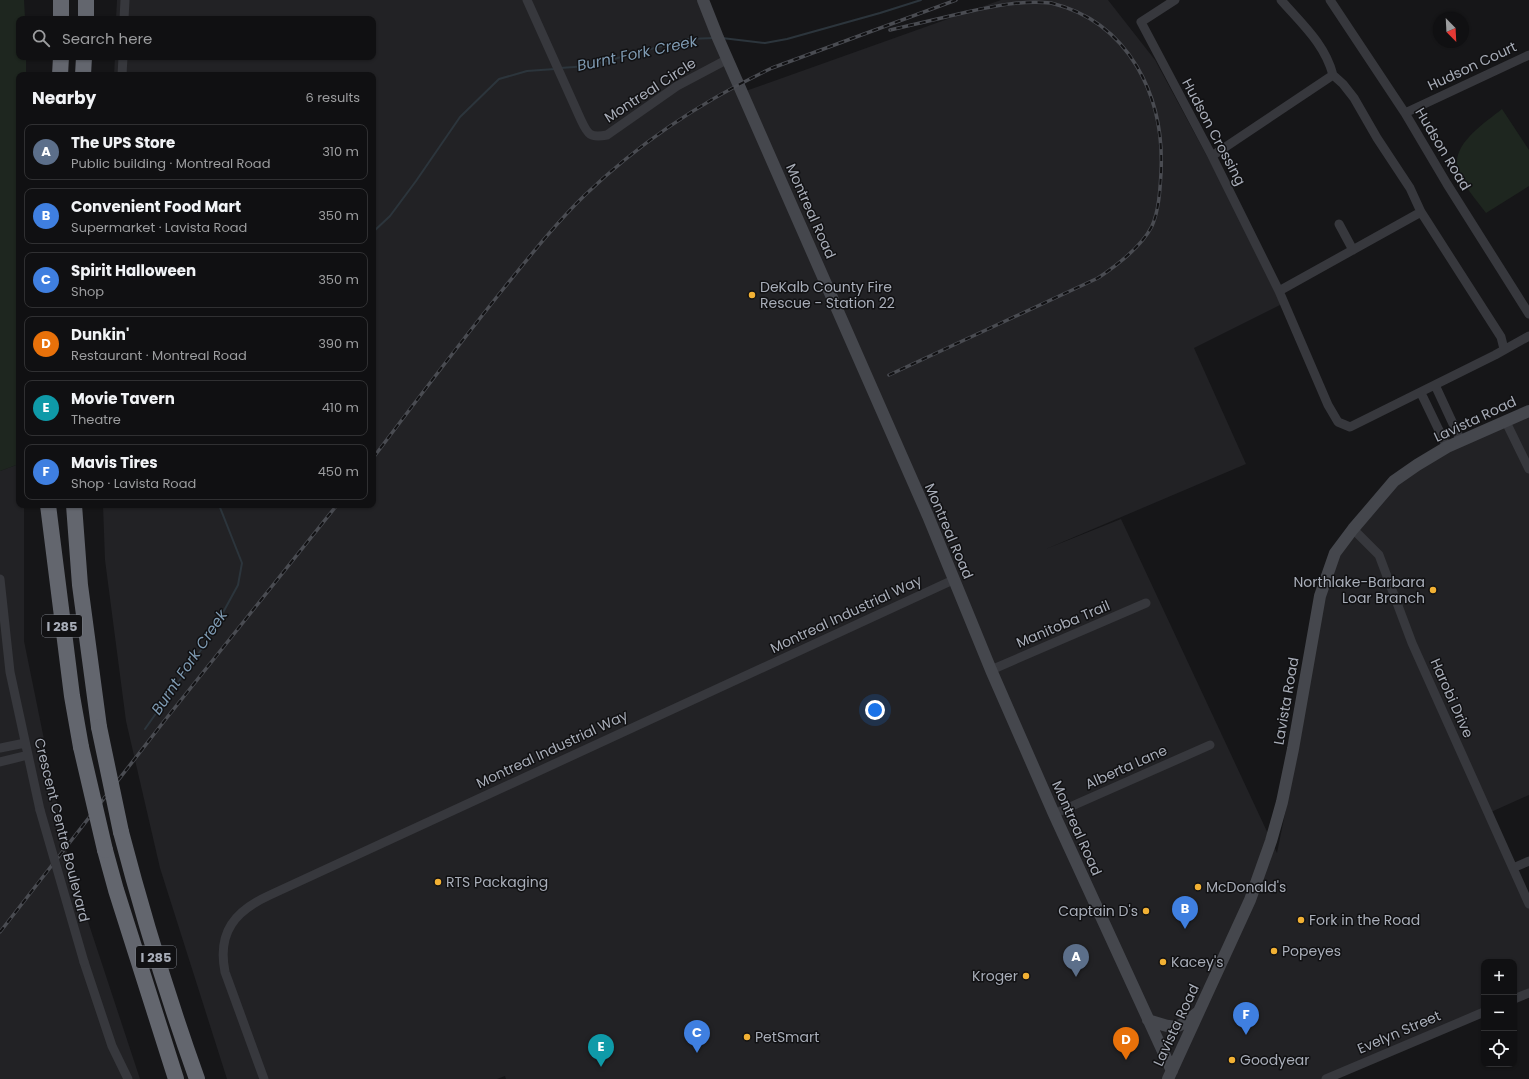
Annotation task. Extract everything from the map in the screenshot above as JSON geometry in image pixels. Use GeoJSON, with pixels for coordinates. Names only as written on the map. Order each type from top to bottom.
{"type":"FeatureCollection","features":[{"type":"Feature","properties":{"kind":"highway"},"geometry":{"type":"LineString","coordinates":[[61,0],[61,16]]}},
{"type":"Feature","properties":{"kind":"highway"},"geometry":{"type":"LineString","coordinates":[[86,0],[86,16]]}},
{"type":"Feature","properties":{"kind":"highway"},"geometry":{"type":"LineString","coordinates":[[60,72],[61,60]]}},
{"type":"Feature","properties":{"kind":"highway"},"geometry":{"type":"LineString","coordinates":[[83,72],[84,60]]}},
{"type":"Feature","properties":{"kind":"highway","name":"I 285"},"geometry":{"type":"LineString","coordinates":[[48,508],[69,674],[81,747],[105,850],[176,1079]]}},
{"type":"Feature","properties":{"kind":"highway","name":"I 285"},"geometry":{"type":"LineString","coordinates":[[74,508],[80,585],[99,727],[121,832],[140,905],[174,1014],[197,1079]]}},
{"type":"Feature","properties":{"kind":"street"},"geometry":{"type":"LineString","coordinates":[[124,16],[125,0]]}},
{"type":"Feature","properties":{"kind":"street","name":"Montreal Circle"},"geometry":{"type":"LineString","coordinates":[[528,0],[587,133],[596,137],[607,135],[677,86],[728,59]]}},
{"type":"Feature","properties":{"kind":"street","name":"Montreal Road"},"geometry":{"type":"LineString","coordinates":[[703,0],[719,40],[925,510],[991,670],[1054,814],[1148,1020],[1170,1075]]}},
{"type":"Feature","properties":{"kind":"street","name":"Hudson Crossing"},"geometry":{"type":"LineString","coordinates":[[1175,0],[1141,22],[1212,156],[1278,291],[1328,405],[1338,422],[1350,427],[1495,355],[1529,336]]}},
{"type":"Feature","properties":{"kind":"street"},"geometry":{"type":"LineString","coordinates":[[1281,0],[1318,41],[1329,60],[1333,75],[1343,84],[1354,98],[1377,138],[1410,188],[1421,212],[1501,337],[1504,349]]}},
{"type":"Feature","properties":{"kind":"street","name":"Hudson Road"},"geometry":{"type":"LineString","coordinates":[[1332,1],[1405,113],[1447,184],[1529,314]]}},
{"type":"Feature","properties":{"kind":"street","name":"Hudson Court"},"geometry":{"type":"LineString","coordinates":[[1405,113],[1529,55]]}},
{"type":"Feature","properties":{"kind":"street"},"geometry":{"type":"LineString","coordinates":[[122,72],[123,60]]}},
{"type":"Feature","properties":{"kind":"street"},"geometry":{"type":"LineString","coordinates":[[1212,156],[1333,75]]}},
{"type":"Feature","properties":{"kind":"street"},"geometry":{"type":"LineString","coordinates":[[1278,291],[1421,212]]}},
{"type":"Feature","properties":{"kind":"street"},"geometry":{"type":"LineString","coordinates":[[1340,224],[1353,250]]}},
{"type":"Feature","properties":{"kind":"street"},"geometry":{"type":"LineString","coordinates":[[1435,385],[1461,441]]}},
{"type":"Feature","properties":{"kind":"street"},"geometry":{"type":"LineString","coordinates":[[1421,392],[1447,447]]}},
{"type":"Feature","properties":{"kind":"street","name":"Lavista Road"},"geometry":{"type":"LineString","coordinates":[[1170,1075],[1250,900],[1271,841],[1282,802],[1293,749],[1320,596],[1335,553],[1353,529],[1394,481],[1447,447],[1529,411]]}},
{"type":"Feature","properties":{"kind":"street"},"geometry":{"type":"LineString","coordinates":[[1506,422],[1529,469]]}},
{"type":"Feature","properties":{"kind":"street","name":"Harobi Drive"},"geometry":{"type":"LineString","coordinates":[[1353,529],[1379,555],[1412,643],[1513,868]]}},
{"type":"Feature","properties":{"kind":"street","name":"Crescent Centre Boulevard"},"geometry":{"type":"LineString","coordinates":[[0,579],[10,672],[40,810],[84,962],[112,1046],[128,1079]]}},
{"type":"Feature","properties":{"kind":"street","name":"Montreal Industrial Way"},"geometry":{"type":"LineString","coordinates":[[264,1079],[231,989],[223,962],[223,942],[230,925],[242,910],[257,901],[953,580]]}},
{"type":"Feature","properties":{"kind":"street","name":"Manitoba Trail"},"geometry":{"type":"LineString","coordinates":[[991,670],[1146,603]]}},
{"type":"Feature","properties":{"kind":"street"},"geometry":{"type":"LineString","coordinates":[[0,748],[25,743]]}},
{"type":"Feature","properties":{"kind":"street","name":"Alberta Lane"},"geometry":{"type":"LineString","coordinates":[[1054,814],[1210,745]]}},
{"type":"Feature","properties":{"kind":"street"},"geometry":{"type":"LineString","coordinates":[[0,762],[28,755]]}},
{"type":"Feature","properties":{"kind":"street"},"geometry":{"type":"LineString","coordinates":[[1529,861],[1513,868],[1529,904]]}},
{"type":"Feature","properties":{"kind":"street"},"geometry":{"type":"LineString","coordinates":[[1517,998],[1529,993]]}},
{"type":"Feature","properties":{"kind":"street"},"geometry":{"type":"LineString","coordinates":[[1148,1020],[1177,1028],[1199,1011]]}},
{"type":"Feature","properties":{"kind":"street","name":"Evelyn Street"},"geometry":{"type":"LineString","coordinates":[[1326,1079],[1481,1013]]}},
{"type":"Feature","properties":{"kind":"shaded area"},"geometry":{"type":"Polygon","coordinates":[[[0,0],[24,0],[25,16],[16,16],[16,60],[26,60],[26,72],[16,72],[16,465],[0,471],[0,0]]]}},
{"type":"Feature","properties":{"kind":"shaded area"},"geometry":{"type":"Polygon","coordinates":[[[117,0],[703,0],[740,93],[1001,0],[1108,0],[1155,60],[1286,302],[1194,348],[1246,464],[1046,549],[1121,519],[1277,853],[1302,730],[1312,614],[1335,554],[1368,508],[1448,445],[1529,409],[1529,795],[1491,812],[1529,905],[1529,992],[1517,998],[1517,959],[1481,959],[1481,1013],[1326,1079],[506,1079],[505,1076],[497,1079],[227,1079],[160,868],[126,721],[105,560],[103,508],[376,508],[376,72],[114,72],[115,60],[376,60],[376,16],[116,16],[117,0]]]}},
{"type":"Feature","properties":{"kind":"shaded area"},"geometry":{"type":"Polygon","coordinates":[[[1502,109],[1529,150],[1529,186],[1486,213],[1462,180],[1457,169],[1457,158],[1467,139],[1502,109]]]}},
{"type":"Feature","properties":{"kind":"shaded area"},"geometry":{"type":"Polygon","coordinates":[[[16,465],[16,508],[24,508],[24,641],[70,867],[140,1079],[0,1079],[0,471],[16,465]]]}},
{"type":"Feature","properties":{"kind":"waterway","name":"Burnt Fork Creek"},"geometry":{"type":"LineString","coordinates":[[722,38],[765,43],[787,39],[921,0]]}},
{"type":"Feature","properties":{"kind":"waterway","name":"Burnt Fork Creek"},"geometry":{"type":"LineString","coordinates":[[560,68],[588,66],[688,39],[714,38]]}},
{"type":"Feature","properties":{"kind":"waterway","name":"Burnt Fork Creek"},"geometry":{"type":"LineString","coordinates":[[376,229],[390,216],[460,117],[499,79],[527,71],[555,69]]}},
{"type":"Feature","properties":{"kind":"waterway","name":"Burnt Fork Creek"},"geometry":{"type":"LineString","coordinates":[[145,729],[208,640],[238,585],[242,563],[220,508]]}},
{"type":"Feature","properties":{"kind":"railway"},"geometry":{"type":"LineString","coordinates":[[376,454],[421,394],[543,240],[585,195],[628,157],[697,108],[772,68],[956,0]]}},
{"type":"Feature","properties":{"kind":"railway"},"geometry":{"type":"LineString","coordinates":[[889,375],[1098,278],[1113,268],[1142,241],[1152,226],[1158,207],[1161,173],[1161,144],[1156,117],[1149,90],[1137,66],[1121,45],[1102,27],[1078,13],[1051,3],[1029,2],[977,10],[890,30]]}},
{"type":"Feature","properties":{"kind":"railway"},"geometry":{"type":"LineString","coordinates":[[0,932],[165,720],[335,508]]}},
{"type":"Feature","properties":{"kind":"place","name":"DeKalb County Fire Rescue - Station 22"},"geometry":{"type":"Point","coordinates":[752,295]}},
{"type":"Feature","properties":{"kind":"place","name":"Northlake-Barbara Loar Branch"},"geometry":{"type":"Point","coordinates":[1433,590]}},
{"type":"Feature","properties":{"kind":"place","name":"RTS Packaging"},"geometry":{"type":"Point","coordinates":[438,882]}},
{"type":"Feature","properties":{"kind":"place","name":"McDonald's"},"geometry":{"type":"Point","coordinates":[1198,887]}},
{"type":"Feature","properties":{"kind":"place","name":"Captain D's"},"geometry":{"type":"Point","coordinates":[1146,911]}},
{"type":"Feature","properties":{"kind":"place","name":"Fork in the Road"},"geometry":{"type":"Point","coordinates":[1301,920]}},
{"type":"Feature","properties":{"kind":"place","name":"Convenient Food Mart"},"geometry":{"type":"Point","coordinates":[1185,929]}},
{"type":"Feature","properties":{"kind":"place","name":"Popeyes"},"geometry":{"type":"Point","coordinates":[1274,951]}},
{"type":"Feature","properties":{"kind":"place","name":"Kacey's"},"geometry":{"type":"Point","coordinates":[1163,962]}},
{"type":"Feature","properties":{"kind":"place","name":"Kroger"},"geometry":{"type":"Point","coordinates":[1026,976]}},
{"type":"Feature","properties":{"kind":"place","name":"The UPS Store"},"geometry":{"type":"Point","coordinates":[1076,977]}},
{"type":"Feature","properties":{"kind":"place","name":"Mavis Tires"},"geometry":{"type":"Point","coordinates":[1246,1035]}},
{"type":"Feature","properties":{"kind":"place","name":"PetSmart"},"geometry":{"type":"Point","coordinates":[747,1037]}},
{"type":"Feature","properties":{"kind":"place","name":"Spirit Halloween"},"geometry":{"type":"Point","coordinates":[697,1053]}},
{"type":"Feature","properties":{"kind":"place","name":"Dunkin'"},"geometry":{"type":"Point","coordinates":[1126,1060]}},
{"type":"Feature","properties":{"kind":"place","name":"Goodyear"},"geometry":{"type":"Point","coordinates":[1232,1060]}},
{"type":"Feature","properties":{"kind":"place","name":"Movie Tavern"},"geometry":{"type":"Point","coordinates":[601,1067]}}]}
